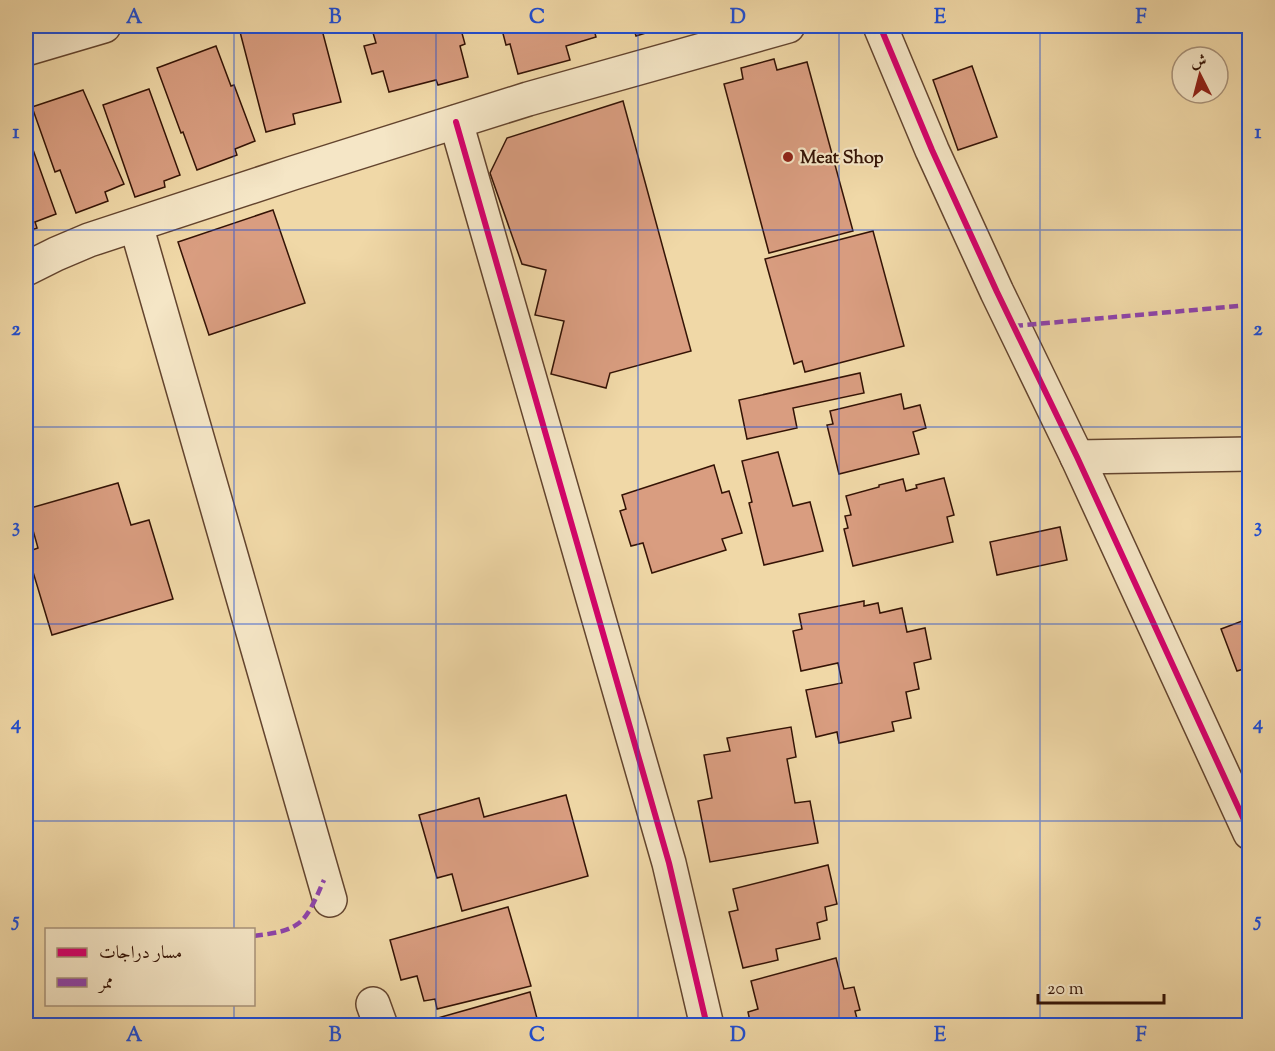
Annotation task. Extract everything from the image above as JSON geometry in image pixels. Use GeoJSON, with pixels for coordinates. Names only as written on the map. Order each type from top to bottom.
{"type":"FeatureCollection","features":[{"type":"Feature","properties":{"kind":"street"},"geometry":{"type":"LineString","coordinates":[[26,49],[104,26]]}},
{"type":"Feature","properties":{"kind":"street"},"geometry":{"type":"LineString","coordinates":[[26,269],[78,245],[293,173],[600,78],[788,26]]}},
{"type":"Feature","properties":{"kind":"street"},"geometry":{"type":"LineString","coordinates":[[880,26],[932,150],[997,292],[1077,457],[1250,833]]}},
{"type":"Feature","properties":{"kind":"street"},"geometry":{"type":"LineString","coordinates":[[456,122],[669,863],[707,1026]]}},
{"type":"Feature","properties":{"kind":"street"},"geometry":{"type":"LineString","coordinates":[[136,225],[330,900]]}},
{"type":"Feature","properties":{"kind":"street"},"geometry":{"type":"LineString","coordinates":[[1077,457],[1250,454]]}},
{"type":"Feature","properties":{"kind":"building"},"geometry":{"type":"Polygon","coordinates":[[[321,26],[341,102],[293,114],[295,124],[266,132],[239,28],[321,26]]]}},
{"type":"Feature","properties":{"kind":"building"},"geometry":{"type":"Polygon","coordinates":[[[371,26],[460,26],[465,44],[460,46],[468,77],[438,85],[436,80],[389,92],[383,71],[372,74],[364,46],[376,43],[371,26]]]}},
{"type":"Feature","properties":{"kind":"building"},"geometry":{"type":"Polygon","coordinates":[[[501,26],[593,26],[596,37],[566,46],[570,60],[518,74],[510,44],[506,45],[501,26]]]}},
{"type":"Feature","properties":{"kind":"building"},"geometry":{"type":"Polygon","coordinates":[[[633,26],[668,26],[636,36],[633,26]]]}},
{"type":"Feature","properties":{"kind":"building"},"geometry":{"type":"Polygon","coordinates":[[[216,46],[231,86],[234,85],[255,141],[235,149],[237,155],[197,170],[157,68],[216,46]]]}},
{"type":"Feature","properties":{"kind":"building","name":"Meat Shop"},"geometry":{"type":"Polygon","coordinates":[[[774,59],[777,70],[807,62],[853,231],[769,253],[724,84],[743,79],[741,68],[774,59]]]}},
{"type":"Feature","properties":{"kind":"building"},"geometry":{"type":"Polygon","coordinates":[[[972,66],[997,137],[958,150],[933,80],[972,66]]]}},
{"type":"Feature","properties":{"kind":"building"},"geometry":{"type":"Polygon","coordinates":[[[149,89],[180,175],[164,181],[165,187],[135,197],[103,105],[149,89]]]}},
{"type":"Feature","properties":{"kind":"building"},"geometry":{"type":"Polygon","coordinates":[[[83,90],[124,184],[105,192],[108,201],[76,213],[60,170],[55,172],[32,107],[83,90]]]}},
{"type":"Feature","properties":{"kind":"building"},"geometry":{"type":"Polygon","coordinates":[[[623,101],[691,351],[610,373],[606,388],[551,374],[564,321],[535,315],[546,270],[522,264],[490,173],[507,138],[623,101]]]}},
{"type":"Feature","properties":{"kind":"building"},"geometry":{"type":"Polygon","coordinates":[[[26,130],[56,214],[35,222],[37,228],[26,232],[26,130]]]}},
{"type":"Feature","properties":{"kind":"building"},"geometry":{"type":"Polygon","coordinates":[[[273,210],[305,303],[209,335],[178,242],[273,210]]]}},
{"type":"Feature","properties":{"kind":"building"},"geometry":{"type":"Polygon","coordinates":[[[873,231],[904,346],[805,372],[802,361],[794,364],[765,259],[873,231]]]}},
{"type":"Feature","properties":{"kind":"building"},"geometry":{"type":"Polygon","coordinates":[[[860,373],[864,393],[793,408],[797,428],[747,439],[739,400],[860,373]]]}},
{"type":"Feature","properties":{"kind":"building"},"geometry":{"type":"Polygon","coordinates":[[[901,394],[904,409],[920,405],[926,428],[913,432],[919,454],[839,474],[827,425],[833,424],[830,411],[901,394]]]}},
{"type":"Feature","properties":{"kind":"building"},"geometry":{"type":"Polygon","coordinates":[[[778,452],[793,506],[810,502],[823,551],[764,565],[749,503],[752,502],[742,461],[778,452]]]}},
{"type":"Feature","properties":{"kind":"building"},"geometry":{"type":"Polygon","coordinates":[[[714,465],[722,493],[729,491],[742,533],[722,539],[726,550],[652,573],[643,543],[631,546],[620,511],[626,509],[622,495],[714,465]]]}},
{"type":"Feature","properties":{"kind":"building"},"geometry":{"type":"Polygon","coordinates":[[[944,478],[954,515],[947,517],[953,542],[853,566],[844,529],[848,528],[845,516],[851,515],[846,496],[903,479],[906,491],[917,488],[916,485],[944,478]]]}},
{"type":"Feature","properties":{"kind":"building"},"geometry":{"type":"Polygon","coordinates":[[[118,483],[131,525],[149,520],[173,599],[52,635],[27,552],[38,548],[27,509],[118,483]]]}},
{"type":"Feature","properties":{"kind":"building"},"geometry":{"type":"Polygon","coordinates":[[[1060,527],[1067,560],[997,575],[990,542],[1060,527]]]}},
{"type":"Feature","properties":{"kind":"building"},"geometry":{"type":"Polygon","coordinates":[[[864,601],[864,606],[878,603],[880,613],[902,608],[907,632],[925,628],[931,659],[914,663],[919,689],[906,692],[911,718],[892,722],[894,731],[839,743],[837,732],[816,737],[806,690],[842,683],[838,663],[801,671],[793,631],[802,629],[799,614],[864,601]]]}},
{"type":"Feature","properties":{"kind":"building"},"geometry":{"type":"Polygon","coordinates":[[[1250,618],[1250,667],[1237,671],[1221,629],[1250,618]]]}},
{"type":"Feature","properties":{"kind":"building"},"geometry":{"type":"Polygon","coordinates":[[[791,727],[796,757],[787,759],[795,803],[810,801],[818,843],[710,862],[698,801],[712,798],[704,755],[730,751],[727,738],[791,727]]]}},
{"type":"Feature","properties":{"kind":"building"},"geometry":{"type":"Polygon","coordinates":[[[566,795],[588,876],[462,911],[452,874],[437,878],[419,815],[479,798],[484,817],[566,795]]]}},
{"type":"Feature","properties":{"kind":"building"},"geometry":{"type":"Polygon","coordinates":[[[828,865],[837,904],[825,907],[827,920],[817,923],[820,939],[776,949],[778,960],[743,968],[729,912],[738,910],[733,889],[828,865]]]}},
{"type":"Feature","properties":{"kind":"building"},"geometry":{"type":"Polygon","coordinates":[[[508,907],[531,986],[437,1009],[435,999],[424,1001],[417,976],[401,980],[390,940],[508,907]]]}},
{"type":"Feature","properties":{"kind":"building"},"geometry":{"type":"Polygon","coordinates":[[[836,958],[844,989],[854,987],[860,1010],[855,1011],[859,1026],[751,1026],[748,1012],[758,1009],[751,981],[836,958]]]}},
{"type":"Feature","properties":{"kind":"building"},"geometry":{"type":"Polygon","coordinates":[[[530,992],[539,1026],[413,1025],[530,992]]]}},
{"type":"Feature","properties":{"kind":"marked path"},"geometry":{"type":"LineString","coordinates":[[1014,326],[1250,305]]}},
{"type":"Feature","properties":{"kind":"marked path"},"geometry":{"type":"LineString","coordinates":[[255,936],[291,928],[301,922],[313,905],[324,880]]}},
{"type":"Feature","properties":{"kind":"cycle path"},"geometry":{"type":"LineString","coordinates":[[880,26],[932,150],[997,292],[1077,457],[1250,833]]}},
{"type":"Feature","properties":{"kind":"cycle path"},"geometry":{"type":"LineString","coordinates":[[456,122],[669,863],[707,1026]]}},
{"type":"Feature","properties":{"kind":"place","name":"Meat Shop"},"geometry":{"type":"Point","coordinates":[788,157]}}]}
